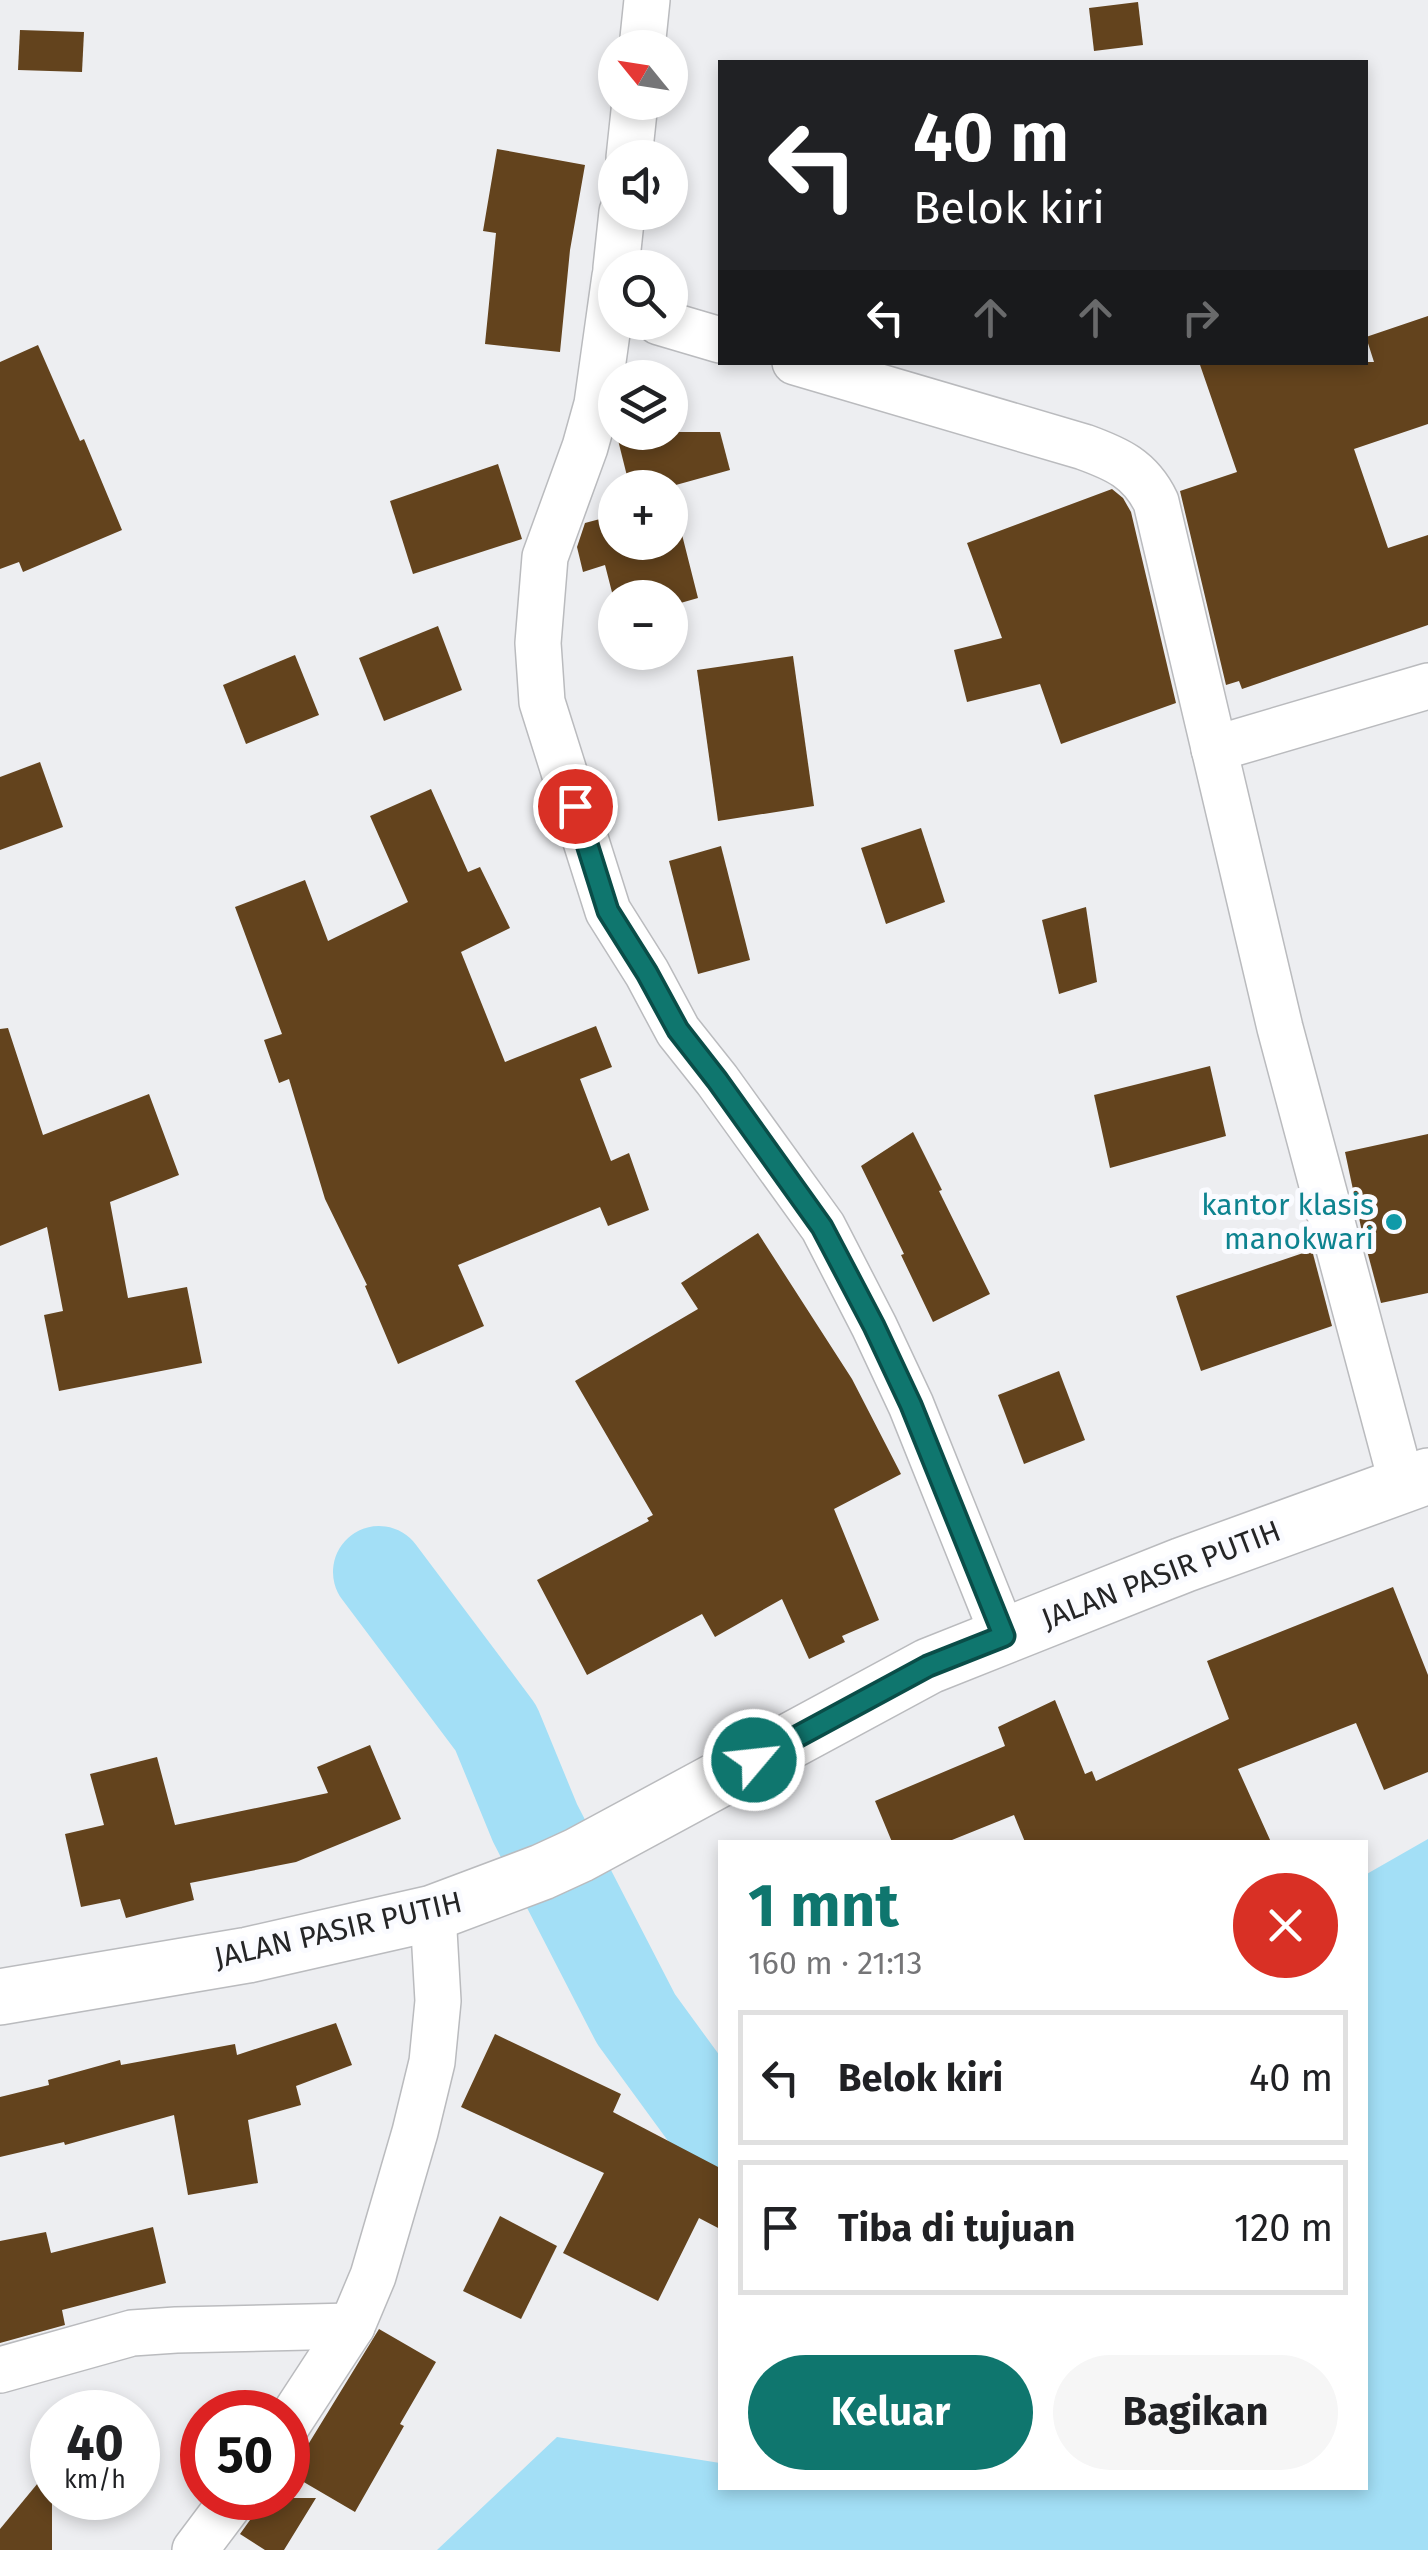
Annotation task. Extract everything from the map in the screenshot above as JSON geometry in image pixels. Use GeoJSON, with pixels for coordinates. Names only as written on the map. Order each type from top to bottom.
{"type":"FeatureCollection","features":[{"type":"Feature","properties":{"kind":"main road","name":"JALAN PASIR PUTIH"},"geometry":{"type":"LineString","coordinates":[[0,1997],[248,1954],[433,1913],[560,1863],[928,1666],[1182,1565],[1415,1480]]}},
{"type":"Feature","properties":{"kind":"street"},"geometry":{"type":"LineString","coordinates":[[644,30],[647,0]]}},
{"type":"Feature","properties":{"kind":"street"},"geometry":{"type":"LineString","coordinates":[[688,331],[718,339]]}},
{"type":"Feature","properties":{"kind":"street"},"geometry":{"type":"LineString","coordinates":[[607,340],[597,404],[585,447],[545,557],[538,643],[542,702],[608,911],[678,1030],[822,1227],[911,1405],[1004,1636]]}},
{"type":"Feature","properties":{"kind":"street"},"geometry":{"type":"LineString","coordinates":[[805,365],[1084,447],[1109,456],[1146,482],[1156,502],[1280,1028],[1369,1353],[1415,1480]]}},
{"type":"Feature","properties":{"kind":"street"},"geometry":{"type":"LineString","coordinates":[[1214,750],[1428,686]]}},
{"type":"Feature","properties":{"kind":"street"},"geometry":{"type":"LineString","coordinates":[[310,2390],[352,2326],[372,2276],[432,2062],[438,2001],[433,1913]]}},
{"type":"Feature","properties":{"kind":"street"},"geometry":{"type":"LineString","coordinates":[[0,2370],[132,2333],[352,2326]]}},
{"type":"Feature","properties":{"kind":"street"},"geometry":{"type":"LineString","coordinates":[[195,2550],[218,2520]]}},
{"type":"Feature","properties":{"kind":"water"},"geometry":{"type":"Polygon","coordinates":[[[1428,1839],[1428,2550],[437,2550],[557,2437],[718,2463],[718,2490],[1368,2490],[1368,1873],[1428,1839]]]}},
{"type":"Feature","properties":{"kind":"building"},"geometry":{"type":"Polygon","coordinates":[[[1138,2],[1143,45],[1094,51],[1089,8],[1138,2]]]}},
{"type":"Feature","properties":{"kind":"building"},"geometry":{"type":"Polygon","coordinates":[[[20,30],[84,32],[82,72],[18,70],[20,30]]]}},
{"type":"Feature","properties":{"kind":"building"},"geometry":{"type":"Polygon","coordinates":[[[497,149],[585,165],[570,250],[560,352],[485,344],[496,233],[483,231],[497,149]]]}},
{"type":"Feature","properties":{"kind":"building"},"geometry":{"type":"Polygon","coordinates":[[[1428,316],[1428,424],[1354,449],[1388,548],[1428,535],[1428,625],[1242,689],[1239,681],[1226,685],[1180,491],[1237,472],[1200,365],[1368,365],[1374,362],[1368,336],[1428,316]]]}},
{"type":"Feature","properties":{"kind":"building"},"geometry":{"type":"Polygon","coordinates":[[[38,345],[80,441],[84,439],[122,530],[23,572],[19,562],[0,569],[0,362],[38,345]]]}},
{"type":"Feature","properties":{"kind":"building"},"geometry":{"type":"Polygon","coordinates":[[[688,432],[720,432],[730,470],[688,482],[688,470],[626,470],[620,450],[688,450],[688,432]]]}},
{"type":"Feature","properties":{"kind":"building"},"geometry":{"type":"Polygon","coordinates":[[[498,464],[522,539],[413,574],[390,501],[498,464]]]}},
{"type":"Feature","properties":{"kind":"building"},"geometry":{"type":"Polygon","coordinates":[[[1112,489],[1131,512],[1176,703],[1061,744],[1040,684],[967,702],[954,650],[1002,638],[967,543],[1112,489]]]}},
{"type":"Feature","properties":{"kind":"building"},"geometry":{"type":"Polygon","coordinates":[[[598,520],[598,560],[688,558],[698,598],[688,601],[688,580],[609,580],[605,565],[583,572],[577,547],[585,523],[598,520]]]}},
{"type":"Feature","properties":{"kind":"building"},"geometry":{"type":"Polygon","coordinates":[[[438,626],[462,690],[384,721],[359,658],[438,626]]]}},
{"type":"Feature","properties":{"kind":"building"},"geometry":{"type":"Polygon","coordinates":[[[295,655],[319,715],[246,744],[223,685],[295,655]]]}},
{"type":"Feature","properties":{"kind":"building"},"geometry":{"type":"Polygon","coordinates":[[[793,656],[814,806],[718,821],[697,670],[793,656]]]}},
{"type":"Feature","properties":{"kind":"building"},"geometry":{"type":"Polygon","coordinates":[[[40,762],[63,827],[0,850],[0,777],[40,762]]]}},
{"type":"Feature","properties":{"kind":"building"},"geometry":{"type":"Polygon","coordinates":[[[431,789],[468,872],[480,867],[510,928],[461,952],[505,1062],[596,1026],[612,1067],[580,1079],[611,1161],[629,1153],[649,1210],[608,1226],[600,1207],[458,1265],[484,1326],[398,1364],[367,1285],[325,1199],[289,1079],[279,1083],[264,1040],[282,1034],[235,907],[305,880],[328,941],[408,902],[370,816],[431,789]]]}},
{"type":"Feature","properties":{"kind":"building"},"geometry":{"type":"Polygon","coordinates":[[[921,828],[945,902],[886,924],[861,848],[921,828]]]}},
{"type":"Feature","properties":{"kind":"building"},"geometry":{"type":"Polygon","coordinates":[[[721,846],[750,960],[698,974],[669,861],[721,846]]]}},
{"type":"Feature","properties":{"kind":"building"},"geometry":{"type":"Polygon","coordinates":[[[1086,907],[1097,982],[1059,994],[1042,920],[1086,907]]]}},
{"type":"Feature","properties":{"kind":"building"},"geometry":{"type":"Polygon","coordinates":[[[8,1028],[43,1135],[149,1094],[179,1175],[110,1202],[128,1298],[187,1287],[202,1363],[59,1391],[44,1315],[63,1311],[47,1227],[0,1246],[0,1029],[8,1028]]]}},
{"type":"Feature","properties":{"kind":"building"},"geometry":{"type":"Polygon","coordinates":[[[1210,1066],[1226,1136],[1110,1168],[1094,1095],[1210,1066]]]}},
{"type":"Feature","properties":{"kind":"building"},"geometry":{"type":"Polygon","coordinates":[[[913,1132],[990,1294],[933,1322],[861,1166],[913,1132]]]}},
{"type":"Feature","properties":{"kind":"building","name":"kantor klasis manokwari"},"geometry":{"type":"Polygon","coordinates":[[[1428,1134],[1428,1293],[1381,1303],[1345,1152],[1428,1134]]]}},
{"type":"Feature","properties":{"kind":"building"},"geometry":{"type":"Polygon","coordinates":[[[758,1233],[852,1379],[901,1474],[834,1509],[879,1620],[842,1636],[845,1642],[809,1659],[782,1599],[715,1637],[702,1614],[587,1675],[537,1580],[649,1521],[647,1518],[653,1515],[575,1381],[698,1309],[681,1283],[758,1233]]]}},
{"type":"Feature","properties":{"kind":"building"},"geometry":{"type":"Polygon","coordinates":[[[1312,1250],[1332,1326],[1201,1371],[1176,1296],[1312,1250]]]}},
{"type":"Feature","properties":{"kind":"building"},"geometry":{"type":"Polygon","coordinates":[[[1059,1371],[1085,1440],[1024,1464],[998,1395],[1059,1371]]]}},
{"type":"Feature","properties":{"kind":"building"},"geometry":{"type":"Polygon","coordinates":[[[1393,1587],[1428,1675],[1428,1772],[1384,1790],[1356,1723],[1238,1769],[1270,1840],[1024,1840],[1014,1815],[952,1840],[891,1840],[875,1801],[1005,1746],[998,1727],[1055,1700],[1085,1774],[1092,1771],[1096,1781],[1229,1719],[1207,1661],[1393,1587]]]}},
{"type":"Feature","properties":{"kind":"building"},"geometry":{"type":"Polygon","coordinates":[[[370,1745],[401,1819],[296,1862],[190,1883],[194,1900],[126,1918],[120,1899],[81,1907],[65,1834],[104,1825],[90,1774],[157,1757],[175,1825],[328,1793],[317,1767],[370,1745]]]}},
{"type":"Feature","properties":{"kind":"building"},"geometry":{"type":"Polygon","coordinates":[[[336,2023],[352,2065],[296,2086],[301,2105],[248,2120],[258,2183],[188,2195],[174,2115],[65,2145],[64,2142],[0,2157],[0,2097],[120,2060],[121,2065],[235,2044],[237,2055],[336,2023]]]}},
{"type":"Feature","properties":{"kind":"building"},"geometry":{"type":"Polygon","coordinates":[[[495,2034],[621,2094],[613,2112],[718,2167],[718,2228],[699,2218],[658,2301],[563,2253],[604,2173],[461,2107],[495,2034]]]}},
{"type":"Feature","properties":{"kind":"building"},"geometry":{"type":"Polygon","coordinates":[[[500,2216],[557,2246],[521,2319],[463,2291],[500,2216]]]}},
{"type":"Feature","properties":{"kind":"building"},"geometry":{"type":"Polygon","coordinates":[[[153,2227],[166,2283],[62,2310],[65,2325],[0,2343],[0,2241],[46,2232],[51,2253],[153,2227]]]}},
{"type":"Feature","properties":{"kind":"building"},"geometry":{"type":"Polygon","coordinates":[[[379,2329],[436,2362],[355,2512],[310,2486],[310,2441],[379,2329]]]}},
{"type":"Feature","properties":{"kind":"building"},"geometry":{"type":"Polygon","coordinates":[[[30,2493],[30,2520],[52,2520],[52,2550],[0,2550],[0,2529],[30,2493]]]}},
{"type":"Feature","properties":{"kind":"building"},"geometry":{"type":"Polygon","coordinates":[[[250,2520],[302,2520],[284,2550],[265,2550],[240,2534],[250,2520]]]}},
{"type":"Feature","properties":{"kind":"waterway"},"geometry":{"type":"LineString","coordinates":[[379,1572],[496,1728],[535,1823],[636,2019],[718,2131]]}},
{"type":"Feature","properties":{"kind":"place","name":"kantor klasis manokwari"},"geometry":{"type":"Point","coordinates":[1394,1222]}},
{"type":"Feature","properties":{"kind":"route"},"geometry":{"type":"LineString","coordinates":[[575,806],[608,911],[678,1030],[822,1227],[874,1326],[911,1405],[1004,1636],[928,1666],[754,1760]]}}]}
